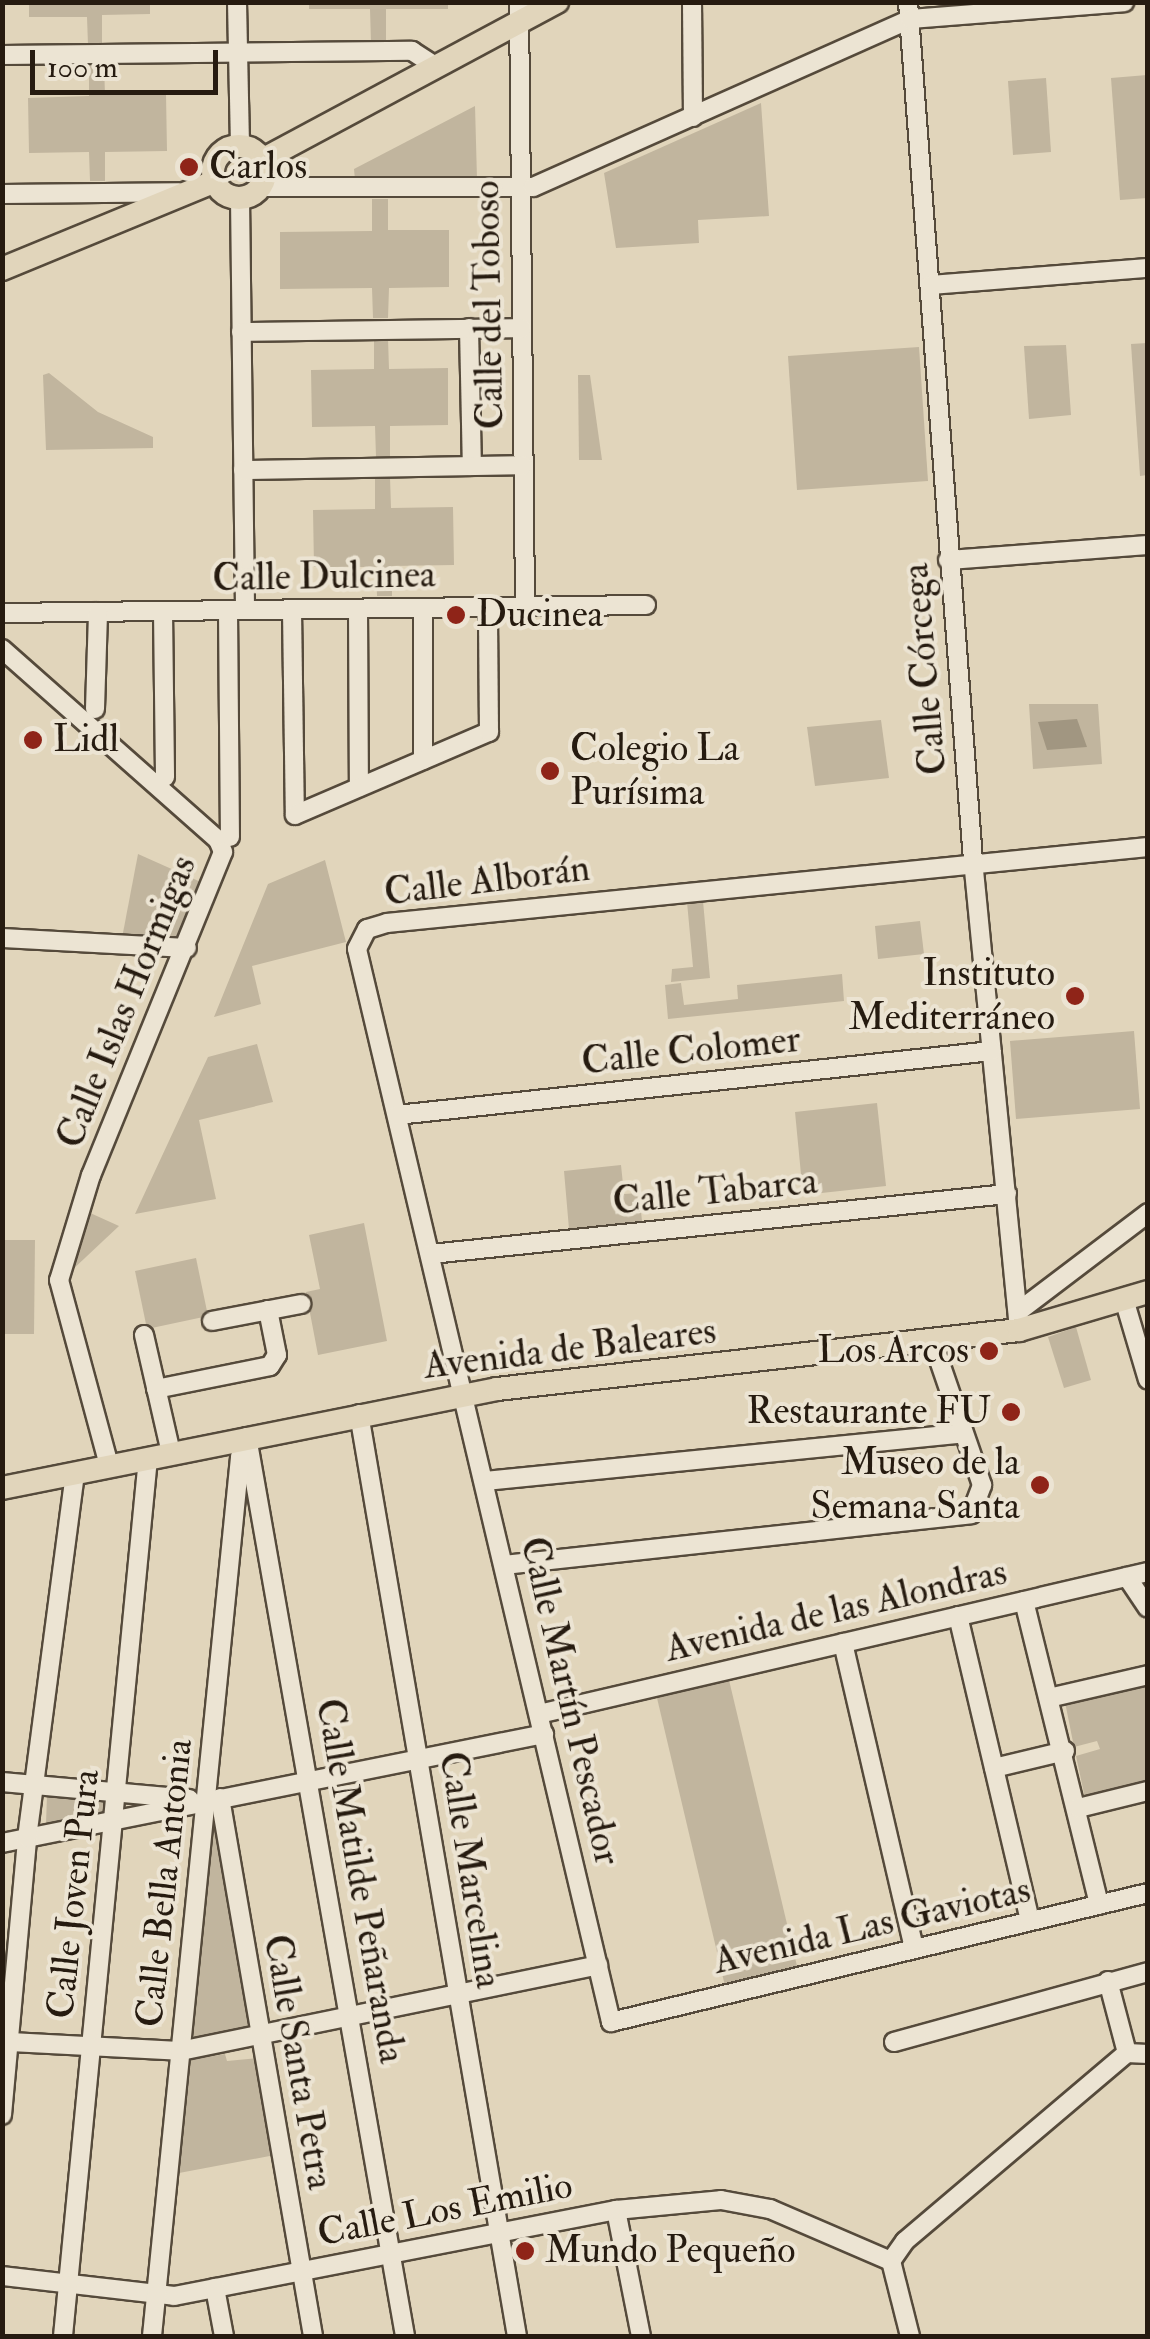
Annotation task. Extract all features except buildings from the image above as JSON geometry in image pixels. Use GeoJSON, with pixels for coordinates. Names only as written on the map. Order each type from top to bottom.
{"type":"FeatureCollection","features":[{"type":"Feature","properties":{"kind":"main road"},"geometry":{"type":"LineString","coordinates":[[2,269],[215,182],[250,192],[262,160],[436,67],[519,13],[558,2]]}},
{"type":"Feature","properties":{"kind":"main road"},"geometry":{"type":"LineString","coordinates":[[215,182],[216,160],[240,146],[262,160]]}},
{"type":"Feature","properties":{"kind":"main road","name":"Avenida de Baleares"},"geometry":{"type":"LineString","coordinates":[[2,1488],[464,1394],[934,1343],[1148,1292]]}},
{"type":"Feature","properties":{"kind":"street"},"geometry":{"type":"LineString","coordinates":[[237,2],[240,146]]}},
{"type":"Feature","properties":{"kind":"street"},"geometry":{"type":"LineString","coordinates":[[692,2],[693,117]]}},
{"type":"Feature","properties":{"kind":"street"},"geometry":{"type":"LineString","coordinates":[[230,838],[243,470],[241,332],[250,192],[520,188],[546,183],[693,117],[908,11],[1124,2]]}},
{"type":"Feature","properties":{"kind":"street","name":"Calle Córcega"},"geometry":{"type":"LineString","coordinates":[[908,11],[973,860],[1019,1320]]}},
{"type":"Feature","properties":{"kind":"street","name":"Calle del Toboso"},"geometry":{"type":"LineString","coordinates":[[519,13],[525,606]]}},
{"type":"Feature","properties":{"kind":"street"},"geometry":{"type":"LineString","coordinates":[[2,55],[412,52],[436,67]]}},
{"type":"Feature","properties":{"kind":"street"},"geometry":{"type":"LineString","coordinates":[[2,194],[190,192]]}},
{"type":"Feature","properties":{"kind":"street"},"geometry":{"type":"LineString","coordinates":[[930,285],[1148,268]]}},
{"type":"Feature","properties":{"kind":"street"},"geometry":{"type":"LineString","coordinates":[[469,328],[472,466]]}},
{"type":"Feature","properties":{"kind":"street"},"geometry":{"type":"LineString","coordinates":[[241,332],[522,328]]}},
{"type":"Feature","properties":{"kind":"street"},"geometry":{"type":"LineString","coordinates":[[243,470],[523,466]]}},
{"type":"Feature","properties":{"kind":"street"},"geometry":{"type":"LineString","coordinates":[[948,560],[1148,546]]}},
{"type":"Feature","properties":{"kind":"street","name":"Calle Dulcinea"},"geometry":{"type":"LineString","coordinates":[[2,614],[646,605]]}},
{"type":"Feature","properties":{"kind":"street"},"geometry":{"type":"LineString","coordinates":[[292,610],[294,814],[489,732],[488,607]]}},
{"type":"Feature","properties":{"kind":"street"},"geometry":{"type":"LineString","coordinates":[[423,608],[424,760]]}},
{"type":"Feature","properties":{"kind":"street"},"geometry":{"type":"LineString","coordinates":[[358,609],[359,787]]}},
{"type":"Feature","properties":{"kind":"street"},"geometry":{"type":"LineString","coordinates":[[163,611],[165,777]]}},
{"type":"Feature","properties":{"kind":"street"},"geometry":{"type":"LineString","coordinates":[[94,708],[98,612]]}},
{"type":"Feature","properties":{"kind":"street","name":"Calle Islas Hormigas"},"geometry":{"type":"LineString","coordinates":[[2,649],[218,840],[222,860],[91,1175],[59,1280],[109,1466]]}},
{"type":"Feature","properties":{"kind":"street","name":"Calle Alborán"},"geometry":{"type":"LineString","coordinates":[[464,1394],[357,949],[362,934],[388,924],[538,907],[973,860],[1148,847]]}},
{"type":"Feature","properties":{"kind":"street"},"geometry":{"type":"LineString","coordinates":[[2,938],[148,950],[186,948]]}},
{"type":"Feature","properties":{"kind":"street"},"geometry":{"type":"LineString","coordinates":[[148,950],[174,978]]}},
{"type":"Feature","properties":{"kind":"street","name":"Calle Colomer"},"geometry":{"type":"LineString","coordinates":[[397,1115],[992,1051]]}},
{"type":"Feature","properties":{"kind":"street","name":"Calle Tabarca"},"geometry":{"type":"LineString","coordinates":[[431,1254],[1007,1194]]}},
{"type":"Feature","properties":{"kind":"street"},"geometry":{"type":"LineString","coordinates":[[1019,1320],[1148,1213]]}},
{"type":"Feature","properties":{"kind":"street"},"geometry":{"type":"LineString","coordinates":[[1124,1300],[1148,1380]]}},
{"type":"Feature","properties":{"kind":"street"},"geometry":{"type":"LineString","coordinates":[[212,1321],[301,1304]]}},
{"type":"Feature","properties":{"kind":"street"},"geometry":{"type":"LineString","coordinates":[[156,1389],[270,1366],[276,1355],[268,1310]]}},
{"type":"Feature","properties":{"kind":"street","name":"Calle Joven Pura"},"geometry":{"type":"LineString","coordinates":[[62,2336],[116,1790],[159,1455],[156,1389],[144,1335]]}},
{"type":"Feature","properties":{"kind":"street"},"geometry":{"type":"LineString","coordinates":[[504,1565],[965,1517],[982,1492],[934,1343]]}},
{"type":"Feature","properties":{"kind":"street","name":"Calle Martín Pescador"},"geometry":{"type":"LineString","coordinates":[[464,1394],[612,2022]]}},
{"type":"Feature","properties":{"kind":"street","name":"Calle Marcelina"},"geometry":{"type":"LineString","coordinates":[[359,1414],[516,2336]]}},
{"type":"Feature","properties":{"kind":"street"},"geometry":{"type":"LineString","coordinates":[[485,1481],[962,1433]]}},
{"type":"Feature","properties":{"kind":"street","name":"Calle Matilde Peñaranda"},"geometry":{"type":"LineString","coordinates":[[247,1437],[405,2336]]}},
{"type":"Feature","properties":{"kind":"street","name":"Calle Bella Antonia"},"geometry":{"type":"LineString","coordinates":[[152,2336],[180,2051],[212,1799],[240,1457],[247,1437]]}},
{"type":"Feature","properties":{"kind":"street"},"geometry":{"type":"LineString","coordinates":[[2,2115],[34,1783],[75,1473]]}},
{"type":"Feature","properties":{"kind":"street","name":"Avenida de las Alondras"},"geometry":{"type":"LineString","coordinates":[[540,1714],[1148,1572]]}},
{"type":"Feature","properties":{"kind":"street"},"geometry":{"type":"LineString","coordinates":[[1128,1577],[1148,1608]]}},
{"type":"Feature","properties":{"kind":"street"},"geometry":{"type":"LineString","coordinates":[[1024,1601],[1053,1697],[1099,1904]]}},
{"type":"Feature","properties":{"kind":"street"},"geometry":{"type":"LineString","coordinates":[[958,1616],[1030,1921]]}},
{"type":"Feature","properties":{"kind":"street"},"geometry":{"type":"LineString","coordinates":[[844,1643],[914,1949]]}},
{"type":"Feature","properties":{"kind":"street"},"geometry":{"type":"LineString","coordinates":[[1053,1697],[1148,1674]]}},
{"type":"Feature","properties":{"kind":"street"},"geometry":{"type":"LineString","coordinates":[[2,1843],[544,1734]]}},
{"type":"Feature","properties":{"kind":"street"},"geometry":{"type":"LineString","coordinates":[[994,1768],[1065,1751]]}},
{"type":"Feature","properties":{"kind":"street"},"geometry":{"type":"LineString","coordinates":[[2,1782],[212,1799]]}},
{"type":"Feature","properties":{"kind":"street"},"geometry":{"type":"LineString","coordinates":[[1078,1808],[1148,1791]]}},
{"type":"Feature","properties":{"kind":"street","name":"Calle Santa Petra"},"geometry":{"type":"LineString","coordinates":[[212,1799],[260,2035],[313,2336]]}},
{"type":"Feature","properties":{"kind":"street","name":"Avenida Las Gaviotas"},"geometry":{"type":"LineString","coordinates":[[612,2022],[1148,1893]]}},
{"type":"Feature","properties":{"kind":"street"},"geometry":{"type":"LineString","coordinates":[[10,2042],[180,2051],[598,1965]]}},
{"type":"Feature","properties":{"kind":"street"},"geometry":{"type":"LineString","coordinates":[[894,2042],[1148,1972]]}},
{"type":"Feature","properties":{"kind":"street"},"geometry":{"type":"LineString","coordinates":[[1108,1981],[1127,2052]]}},
{"type":"Feature","properties":{"kind":"street"},"geometry":{"type":"LineString","coordinates":[[910,2336],[891,2261],[905,2242],[1127,2052],[1148,2054]]}},
{"type":"Feature","properties":{"kind":"street","name":"Calle Los Emilio"},"geometry":{"type":"LineString","coordinates":[[2,2276],[156,2295],[215,2288],[616,2210],[748,2202],[891,2261]]}},
{"type":"Feature","properties":{"kind":"street"},"geometry":{"type":"LineString","coordinates":[[616,2210],[640,2336]]}},
{"type":"Feature","properties":{"kind":"street"},"geometry":{"type":"LineString","coordinates":[[215,2288],[224,2336]]}},
{"type":"Feature","properties":{"kind":"shaded area"},"geometry":{"type":"Polygon","coordinates":[[[309,2],[448,2],[448,9],[386,9],[386,42],[371,43],[370,9],[309,9],[309,2]]]}},
{"type":"Feature","properties":{"kind":"shaded area"},"geometry":{"type":"Polygon","coordinates":[[[29,3],[150,3],[150,14],[102,15],[102,45],[88,45],[87,17],[29,17],[29,3]]]}},
{"type":"Feature","properties":{"kind":"shaded area"},"geometry":{"type":"Polygon","coordinates":[[[104,64],[105,95],[166,94],[167,151],[105,152],[105,181],[90,181],[89,152],[29,153],[28,98],[89,96],[89,65],[104,64]]]}},
{"type":"Feature","properties":{"kind":"shaded area"},"geometry":{"type":"Polygon","coordinates":[[[1147,75],[1147,198],[1120,200],[1111,78],[1147,75]]]}},
{"type":"Feature","properties":{"kind":"shaded area"},"geometry":{"type":"Polygon","coordinates":[[[1046,78],[1051,152],[1013,155],[1008,81],[1046,78]]]}},
{"type":"Feature","properties":{"kind":"shaded area"},"geometry":{"type":"Polygon","coordinates":[[[761,103],[769,216],[698,220],[699,243],[616,248],[604,173],[761,103]]]}},
{"type":"Feature","properties":{"kind":"shaded area"},"geometry":{"type":"Polygon","coordinates":[[[475,106],[477,179],[355,180],[354,169],[475,106]]]}},
{"type":"Feature","properties":{"kind":"shaded area"},"geometry":{"type":"Polygon","coordinates":[[[372,199],[388,199],[388,230],[449,230],[449,287],[389,288],[388,318],[373,318],[372,288],[280,289],[280,232],[372,231],[372,199]]]}},
{"type":"Feature","properties":{"kind":"shaded area"},"geometry":{"type":"Polygon","coordinates":[[[374,339],[388,339],[389,369],[448,368],[448,425],[390,426],[390,457],[376,457],[375,426],[312,427],[311,370],[374,369],[374,339]]]}},
{"type":"Feature","properties":{"kind":"shaded area"},"geometry":{"type":"Polygon","coordinates":[[[1147,343],[1147,475],[1140,476],[1131,344],[1147,343]]]}},
{"type":"Feature","properties":{"kind":"shaded area"},"geometry":{"type":"Polygon","coordinates":[[[1066,345],[1071,415],[1029,419],[1024,346],[1066,345]]]}},
{"type":"Feature","properties":{"kind":"shaded area"},"geometry":{"type":"Polygon","coordinates":[[[919,347],[928,481],[797,490],[788,356],[919,347]]]}},
{"type":"Feature","properties":{"kind":"shaded area"},"geometry":{"type":"Polygon","coordinates":[[[49,373],[98,412],[153,437],[153,448],[46,450],[43,375],[49,373]]]}},
{"type":"Feature","properties":{"kind":"shaded area"},"geometry":{"type":"Polygon","coordinates":[[[578,375],[590,375],[602,460],[579,460],[578,375]]]}},
{"type":"Feature","properties":{"kind":"shaded area"},"geometry":{"type":"Polygon","coordinates":[[[375,477],[390,477],[391,508],[453,507],[454,565],[392,566],[392,596],[377,596],[376,567],[314,567],[313,510],[375,509],[375,477]]]}},
{"type":"Feature","properties":{"kind":"shaded area"},"geometry":{"type":"Polygon","coordinates":[[[1029,704],[1098,704],[1102,764],[1033,769],[1029,704]]]}},
{"type":"Feature","properties":{"kind":"shaded area"},"geometry":{"type":"Polygon","coordinates":[[[1077,719],[1087,747],[1047,750],[1038,722],[1077,719]]]}},
{"type":"Feature","properties":{"kind":"shaded area"},"geometry":{"type":"Polygon","coordinates":[[[881,720],[889,778],[815,786],[807,727],[881,720]]]}},
{"type":"Feature","properties":{"kind":"shaded area"},"geometry":{"type":"Polygon","coordinates":[[[138,854],[203,883],[175,940],[122,938],[138,854]]]}},
{"type":"Feature","properties":{"kind":"shaded area"},"geometry":{"type":"Polygon","coordinates":[[[325,860],[346,942],[252,966],[261,1004],[214,1017],[268,884],[325,860]]]}},
{"type":"Feature","properties":{"kind":"shaded area"},"geometry":{"type":"Polygon","coordinates":[[[703,901],[710,978],[671,982],[672,969],[693,967],[687,902],[703,901]]]}},
{"type":"Feature","properties":{"kind":"shaded area"},"geometry":{"type":"Polygon","coordinates":[[[920,921],[924,954],[878,959],[875,926],[920,921]]]}},
{"type":"Feature","properties":{"kind":"shaded area"},"geometry":{"type":"Polygon","coordinates":[[[842,974],[844,1001],[668,1019],[665,985],[681,983],[684,1005],[738,999],[737,985],[842,974]]]}},
{"type":"Feature","properties":{"kind":"shaded area"},"geometry":{"type":"Polygon","coordinates":[[[1134,1031],[1140,1109],[1016,1119],[1010,1041],[1134,1031]]]}},
{"type":"Feature","properties":{"kind":"shaded area"},"geometry":{"type":"Polygon","coordinates":[[[257,1044],[273,1102],[199,1120],[216,1199],[135,1214],[208,1057],[257,1044]]]}},
{"type":"Feature","properties":{"kind":"shaded area"},"geometry":{"type":"Polygon","coordinates":[[[877,1103],[886,1186],[803,1195],[795,1112],[877,1103]]]}},
{"type":"Feature","properties":{"kind":"shaded area"},"geometry":{"type":"Polygon","coordinates":[[[621,1165],[624,1194],[639,1193],[642,1221],[569,1229],[564,1171],[621,1165]]]}},
{"type":"Feature","properties":{"kind":"shaded area"},"geometry":{"type":"Polygon","coordinates":[[[88,1212],[119,1226],[70,1272],[88,1212]]]}},
{"type":"Feature","properties":{"kind":"shaded area"},"geometry":{"type":"Polygon","coordinates":[[[364,1223],[387,1341],[318,1355],[306,1292],[320,1289],[309,1235],[364,1223]]]}},
{"type":"Feature","properties":{"kind":"shaded area"},"geometry":{"type":"Polygon","coordinates":[[[3,1240],[35,1240],[34,1334],[3,1334],[3,1240]]]}},
{"type":"Feature","properties":{"kind":"shaded area"},"geometry":{"type":"Polygon","coordinates":[[[196,1258],[208,1316],[147,1329],[135,1271],[196,1258]]]}},
{"type":"Feature","properties":{"kind":"shaded area"},"geometry":{"type":"Polygon","coordinates":[[[1076,1327],[1091,1380],[1064,1388],[1048,1337],[1076,1327]]]}},
{"type":"Feature","properties":{"kind":"shaded area"},"geometry":{"type":"Polygon","coordinates":[[[729,1680],[797,1966],[725,1986],[657,1698],[729,1680]]]}},
{"type":"Feature","properties":{"kind":"shaded area"},"geometry":{"type":"Polygon","coordinates":[[[1147,1681],[1147,1784],[1085,1798],[1076,1756],[1100,1749],[1097,1741],[1074,1747],[1065,1702],[1147,1681]]]}},
{"type":"Feature","properties":{"kind":"shaded area"},"geometry":{"type":"Polygon","coordinates":[[[47,1795],[105,1801],[104,1812],[46,1824],[47,1795]]]}},
{"type":"Feature","properties":{"kind":"shaded area"},"geometry":{"type":"Polygon","coordinates":[[[216,1828],[254,2027],[190,2041],[211,1830],[216,1828]]]}},
{"type":"Feature","properties":{"kind":"shaded area"},"geometry":{"type":"Polygon","coordinates":[[[225,2054],[227,2061],[259,2058],[275,2155],[179,2173],[191,2060],[225,2054]]]}},
{"type":"Feature","properties":{"kind":"place","name":"Carlos"},"geometry":{"type":"Point","coordinates":[189,167]}},
{"type":"Feature","properties":{"kind":"place","name":"Ducinea"},"geometry":{"type":"Point","coordinates":[456,615]}},
{"type":"Feature","properties":{"kind":"place","name":"Lidl"},"geometry":{"type":"Point","coordinates":[33,740]}},
{"type":"Feature","properties":{"kind":"place","name":"Colegio La Purísima"},"geometry":{"type":"Point","coordinates":[550,771]}},
{"type":"Feature","properties":{"kind":"place","name":"Instituto Mediterráneo"},"geometry":{"type":"Point","coordinates":[1075,996]}},
{"type":"Feature","properties":{"kind":"place","name":"Los Arcos"},"geometry":{"type":"Point","coordinates":[989,1351]}},
{"type":"Feature","properties":{"kind":"place","name":"Restaurante FU"},"geometry":{"type":"Point","coordinates":[1011,1412]}},
{"type":"Feature","properties":{"kind":"place","name":"Museo de la Semana Santa"},"geometry":{"type":"Point","coordinates":[1040,1485]}},
{"type":"Feature","properties":{"kind":"place","name":"Mundo Pequeño"},"geometry":{"type":"Point","coordinates":[525,2251]}}]}
